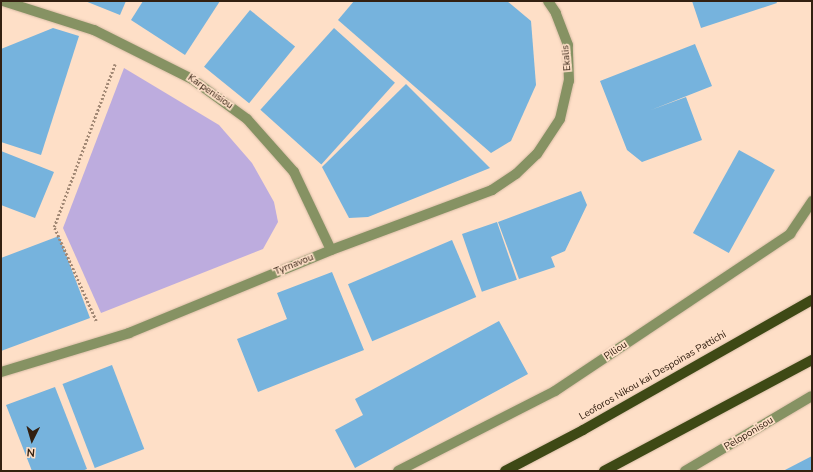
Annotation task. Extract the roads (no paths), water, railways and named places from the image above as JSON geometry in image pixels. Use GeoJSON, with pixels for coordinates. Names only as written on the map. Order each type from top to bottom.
{"type":"FeatureCollection","features":[{"type":"Feature","properties":{"kind":"main road","name":"Leoforos Nikou kai Despoinas Pattichi"},"geometry":{"type":"LineString","coordinates":[[505,471],[583,430],[812,300]]}},
{"type":"Feature","properties":{"kind":"main road"},"geometry":{"type":"LineString","coordinates":[[604,471],[812,360]]}},
{"type":"Feature","properties":{"kind":"street","name":"Karpenisiou"},"geometry":{"type":"LineString","coordinates":[[3,1],[94,30],[192,79],[247,119],[294,172],[332,250]]}},
{"type":"Feature","properties":{"kind":"street","name":"Ekalis"},"geometry":{"type":"LineString","coordinates":[[548,1],[556,13],[568,46],[569,81],[560,119]]}},
{"type":"Feature","properties":{"kind":"street","name":"Tyrnavou"},"geometry":{"type":"LineString","coordinates":[[1,372],[129,332],[332,250],[492,190],[516,174],[537,154],[560,119]]}},
{"type":"Feature","properties":{"kind":"street","name":"Piliou"},"geometry":{"type":"LineString","coordinates":[[398,471],[555,392],[790,234],[812,200]]}},
{"type":"Feature","properties":{"kind":"street","name":"Peloponisou"},"geometry":{"type":"LineString","coordinates":[[686,471],[812,396]]}}]}
